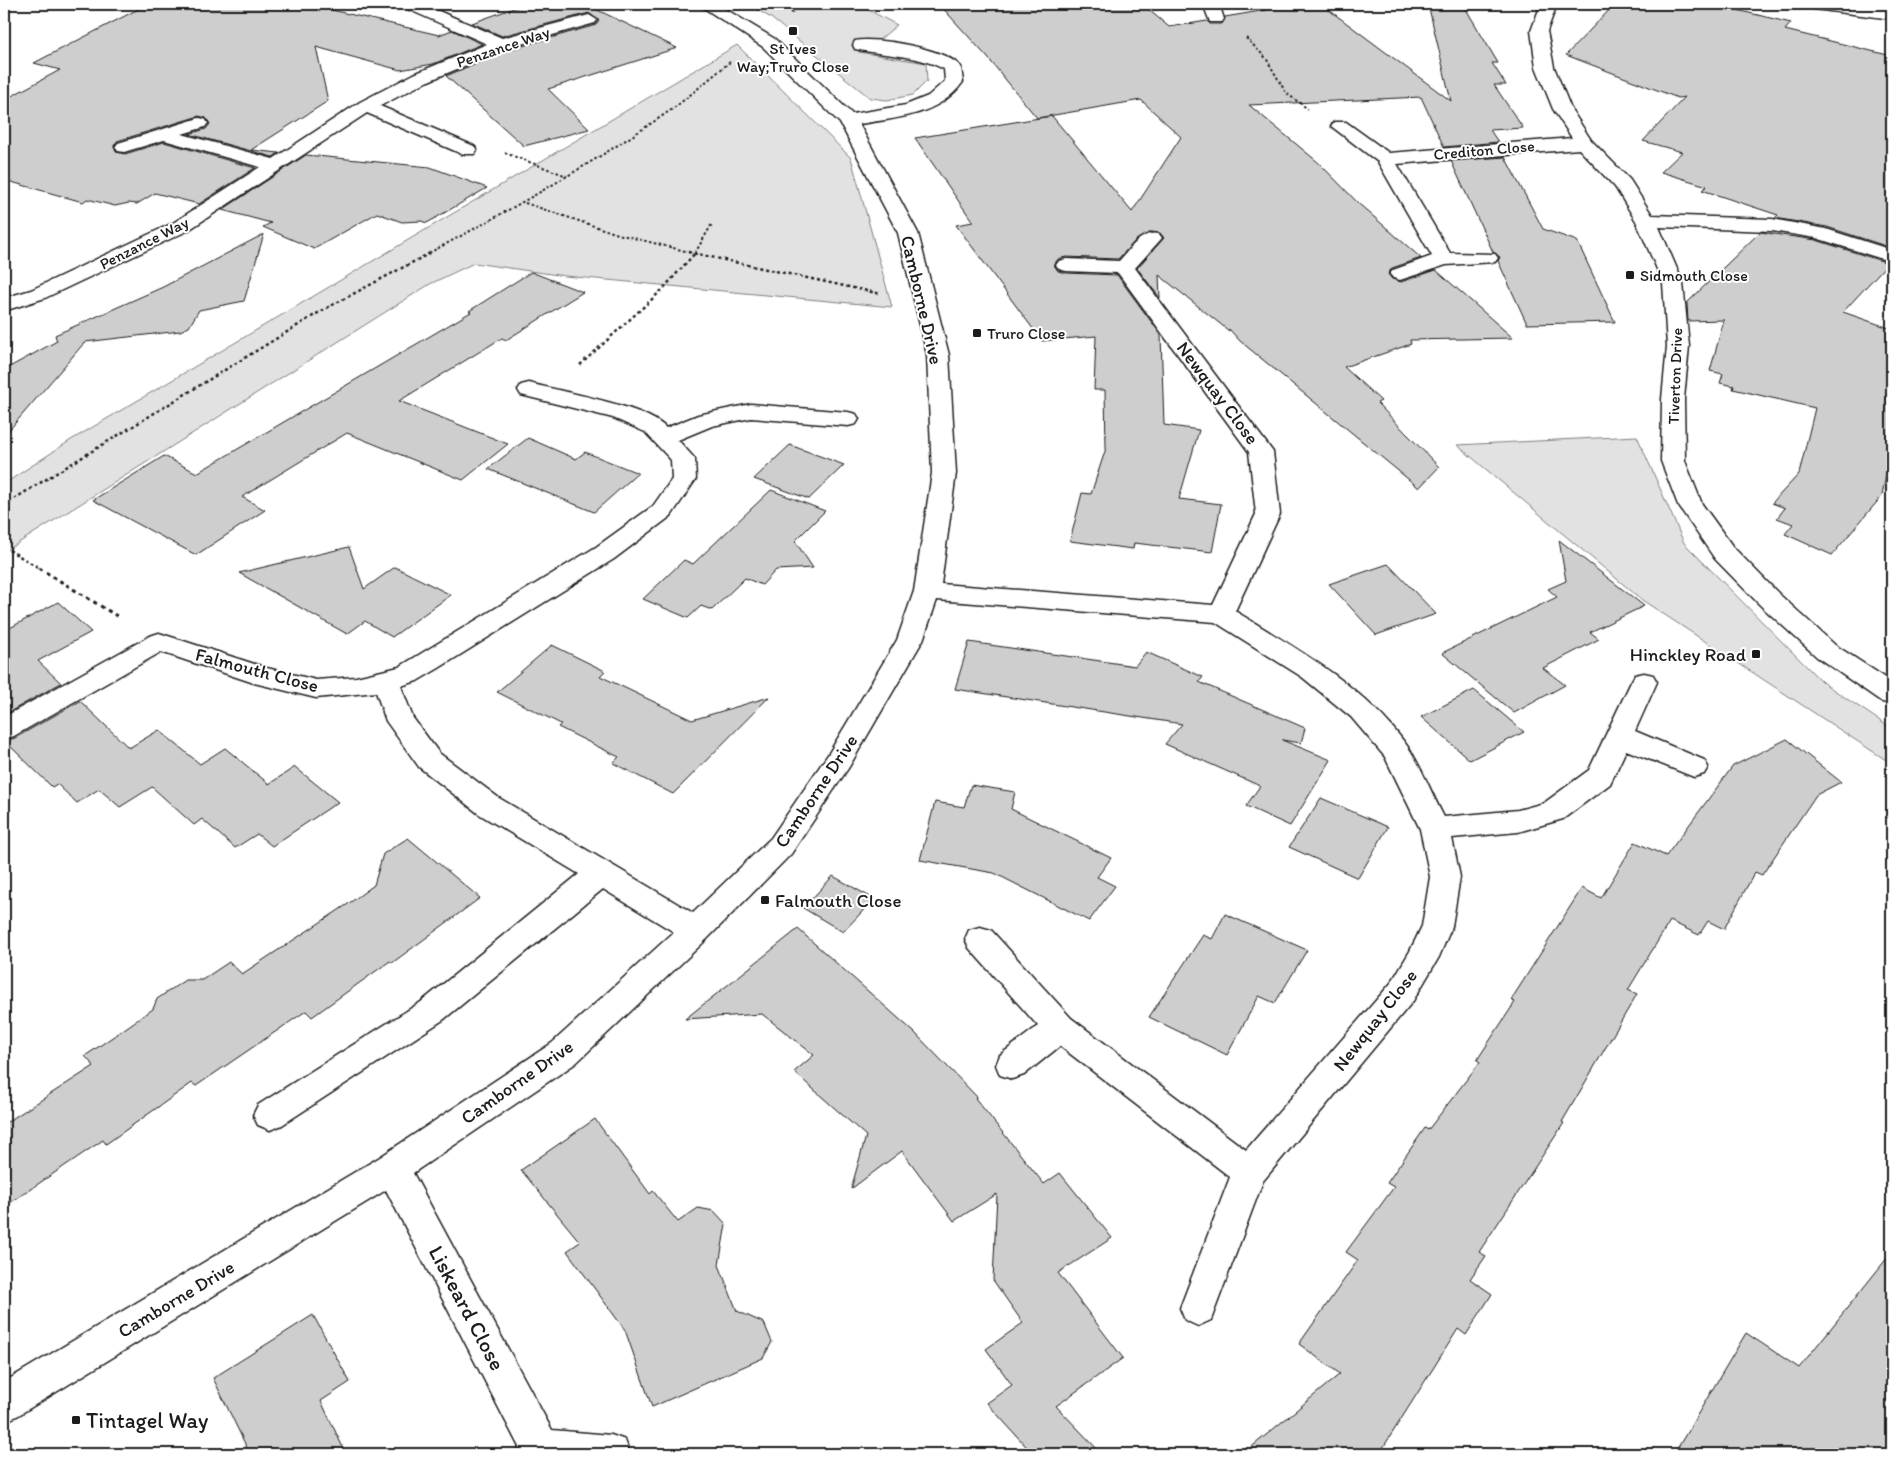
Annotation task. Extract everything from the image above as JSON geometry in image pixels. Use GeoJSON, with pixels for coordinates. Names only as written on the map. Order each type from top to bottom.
{"type":"FeatureCollection","features":[{"type":"Feature","properties":{"kind":"street"},"geometry":{"type":"LineString","coordinates":[[409,4],[501,44]]}},
{"type":"Feature","properties":{"kind":"street","name":"Camborne Drive"},"geometry":{"type":"LineString","coordinates":[[4,1403],[392,1168],[564,1053],[696,930],[781,846],[839,760],[910,640],[927,591],[944,473],[938,355],[908,233],[848,120],[769,43],[706,4]]}},
{"type":"Feature","properties":{"kind":"street","name":"Tiverton Drive"},"geometry":{"type":"LineString","coordinates":[[1549,4],[1539,31],[1545,67],[1562,109],[1584,143],[1623,184],[1646,221],[1673,283],[1678,346],[1673,399],[1673,461],[1690,505],[1724,553],[1770,600],[1826,651],[1892,695]]}},
{"type":"Feature","properties":{"kind":"street"},"geometry":{"type":"LineString","coordinates":[[1814,4],[1892,14]]}},
{"type":"Feature","properties":{"kind":"street","name":"Penzance Way"},"geometry":{"type":"LineString","coordinates":[[4,305],[38,294],[180,227],[366,106],[420,78],[501,44],[589,20]]}},
{"type":"Feature","properties":{"kind":"street"},"geometry":{"type":"LineString","coordinates":[[900,48],[911,32]]}},
{"type":"Feature","properties":{"kind":"street"},"geometry":{"type":"LineString","coordinates":[[848,120],[910,110],[934,100],[954,82],[952,67],[936,58],[900,48],[861,45]]}},
{"type":"Feature","properties":{"kind":"street"},"geometry":{"type":"LineString","coordinates":[[366,106],[468,150]]}},
{"type":"Feature","properties":{"kind":"street"},"geometry":{"type":"LineString","coordinates":[[124,147],[199,123]]}},
{"type":"Feature","properties":{"kind":"street"},"geometry":{"type":"LineString","coordinates":[[1340,126],[1385,159],[1444,260]]}},
{"type":"Feature","properties":{"kind":"street"},"geometry":{"type":"LineString","coordinates":[[164,135],[275,165]]}},
{"type":"Feature","properties":{"kind":"street","name":"Crediton Close"},"geometry":{"type":"LineString","coordinates":[[1385,159],[1484,149],[1584,143]]}},
{"type":"Feature","properties":{"kind":"street"},"geometry":{"type":"LineString","coordinates":[[1646,221],[1772,225],[1819,233],[1892,256]]}},
{"type":"Feature","properties":{"kind":"street"},"geometry":{"type":"LineString","coordinates":[[1066,265],[1124,267],[1152,238]]}},
{"type":"Feature","properties":{"kind":"street"},"geometry":{"type":"LineString","coordinates":[[1400,274],[1444,260],[1488,258]]}},
{"type":"Feature","properties":{"kind":"street","name":"Newquay Close"},"geometry":{"type":"LineString","coordinates":[[1124,267],[1261,452],[1268,514],[1220,614]]}},
{"type":"Feature","properties":{"kind":"street","name":"Falmouth Close"},"geometry":{"type":"LineString","coordinates":[[159,642],[263,676],[316,689],[356,686],[386,681],[408,674],[430,662],[605,554],[662,511],[684,479],[683,459],[653,427],[621,413],[539,392]]}},
{"type":"Feature","properties":{"kind":"street"},"geometry":{"type":"LineString","coordinates":[[664,437],[706,420],[751,411],[848,419]]}},
{"type":"Feature","properties":{"kind":"street","name":"Newquay Close"},"geometry":{"type":"LineString","coordinates":[[927,591],[1220,614],[1311,670],[1361,710],[1396,751],[1436,829],[1445,877],[1438,926],[1424,957],[1402,992],[1249,1172],[1198,1308]]}},
{"type":"Feature","properties":{"kind":"street"},"geometry":{"type":"LineString","coordinates":[[4,729],[159,642]]}},
{"type":"Feature","properties":{"kind":"street"},"geometry":{"type":"LineString","coordinates":[[386,681],[400,721],[429,760],[489,806],[696,930]]}},
{"type":"Feature","properties":{"kind":"street"},"geometry":{"type":"LineString","coordinates":[[1436,829],[1518,821],[1554,811],[1600,777],[1644,682]]}},
{"type":"Feature","properties":{"kind":"street"},"geometry":{"type":"LineString","coordinates":[[1620,736],[1694,767]]}},
{"type":"Feature","properties":{"kind":"street"},"geometry":{"type":"LineString","coordinates":[[270,1115],[432,1011],[601,873]]}},
{"type":"Feature","properties":{"kind":"street"},"geometry":{"type":"LineString","coordinates":[[980,939],[1060,1028],[1249,1172]]}},
{"type":"Feature","properties":{"kind":"street"},"geometry":{"type":"LineString","coordinates":[[1012,1065],[1060,1028]]}},
{"type":"Feature","properties":{"kind":"street","name":"Liskeard Close"},"geometry":{"type":"LineString","coordinates":[[392,1168],[539,1451],[611,1454]]}},
{"type":"Feature","properties":{"kind":"path"},"geometry":{"type":"LineString","coordinates":[[1214,12],[1266,58],[1283,91],[1297,104],[1340,126]]}},
{"type":"Feature","properties":{"kind":"path"},"geometry":{"type":"LineString","coordinates":[[4,505],[323,310],[524,202],[568,176],[672,109],[746,49],[769,43]]}},
{"type":"Feature","properties":{"kind":"path"},"geometry":{"type":"LineString","coordinates":[[468,150],[499,151],[568,176]]}},
{"type":"Feature","properties":{"kind":"path"},"geometry":{"type":"LineString","coordinates":[[524,202],[618,234],[695,254],[926,304]]}},
{"type":"Feature","properties":{"kind":"path"},"geometry":{"type":"LineString","coordinates":[[539,392],[662,290],[695,254],[712,224]]}},
{"type":"Feature","properties":{"kind":"path"},"geometry":{"type":"LineString","coordinates":[[4,547],[159,642]]}},
{"type":"Feature","properties":{"kind":"shaded area"},"geometry":{"type":"Polygon","coordinates":[[[748,4],[857,4],[897,25],[879,40],[858,40],[859,52],[926,63],[927,81],[913,95],[887,100],[870,98],[771,18],[748,4]]]}},
{"type":"Feature","properties":{"kind":"shaded area"},"geometry":{"type":"Polygon","coordinates":[[[737,45],[851,158],[892,307],[565,276],[474,263],[430,284],[4,552],[4,484],[71,440],[737,45]]]}},
{"type":"Feature","properties":{"kind":"shaded area"},"geometry":{"type":"Polygon","coordinates":[[[1637,436],[1684,543],[1822,682],[1892,729],[1892,764],[1642,600],[1457,445],[1637,436]]]}},
{"type":"Feature","properties":{"kind":"building"},"geometry":{"type":"Polygon","coordinates":[[[148,4],[306,4],[439,35],[452,30],[482,44],[433,64],[400,70],[316,47],[328,101],[251,150],[279,153],[273,157],[189,134],[206,129],[210,124],[206,118],[199,116],[117,141],[114,146],[116,152],[125,154],[164,142],[255,168],[199,204],[155,193],[137,204],[129,203],[115,206],[87,199],[83,202],[4,180],[4,100],[60,70],[34,63],[148,4]]]}},
{"type":"Feature","properties":{"kind":"building"},"geometry":{"type":"Polygon","coordinates":[[[525,4],[585,4],[677,48],[548,89],[589,129],[524,146],[446,76],[508,50],[596,25],[599,21],[589,13],[502,36],[472,23],[525,4]]]}},
{"type":"Feature","properties":{"kind":"building"},"geometry":{"type":"Polygon","coordinates":[[[939,4],[1142,4],[1169,27],[1207,21],[1210,24],[1222,24],[1225,17],[1302,4],[1321,4],[1451,101],[1428,4],[1463,4],[1498,63],[1492,63],[1506,85],[1494,85],[1523,128],[1490,130],[1498,142],[1444,147],[1421,97],[1249,105],[1319,163],[1359,204],[1421,258],[1392,268],[1388,274],[1392,279],[1401,282],[1436,270],[1513,338],[1410,340],[1411,344],[1344,367],[1381,401],[1377,403],[1439,467],[1419,488],[1240,341],[1229,329],[1229,331],[1159,275],[1160,298],[1137,268],[1164,238],[1160,233],[1152,232],[1136,240],[1118,259],[1066,257],[1058,259],[1054,265],[1058,271],[1066,273],[1117,275],[1161,335],[1164,425],[1199,430],[1179,499],[1221,504],[1212,552],[1134,543],[1133,549],[1070,541],[1082,493],[1091,494],[1106,448],[1105,390],[1094,390],[1096,336],[1042,341],[956,225],[973,222],[915,138],[1052,116],[1132,212],[1181,137],[1141,100],[1037,118],[988,58],[939,4]]]}},
{"type":"Feature","properties":{"kind":"building"},"geometry":{"type":"Polygon","coordinates":[[[1615,4],[1712,4],[1791,23],[1785,30],[1892,56],[1892,248],[1827,227],[1775,218],[1778,215],[1702,190],[1707,186],[1661,172],[1682,152],[1643,141],[1685,97],[1678,98],[1566,55],[1615,4]]]}},
{"type":"Feature","properties":{"kind":"building"},"geometry":{"type":"Polygon","coordinates":[[[306,155],[430,167],[487,188],[427,223],[421,221],[402,222],[377,213],[314,249],[263,227],[271,223],[222,210],[306,155]]]}},
{"type":"Feature","properties":{"kind":"building"},"geometry":{"type":"Polygon","coordinates":[[[1505,157],[1543,229],[1577,241],[1615,322],[1527,324],[1498,261],[1500,257],[1493,252],[1451,161],[1505,157]]]}},
{"type":"Feature","properties":{"kind":"building"},"geometry":{"type":"Polygon","coordinates":[[[1760,232],[1816,240],[1888,263],[1843,312],[1892,329],[1892,476],[1886,475],[1882,496],[1832,555],[1785,534],[1793,524],[1777,518],[1785,508],[1772,503],[1799,474],[1815,408],[1733,389],[1734,386],[1720,383],[1723,374],[1710,371],[1724,320],[1688,321],[1687,303],[1760,232]]]}},
{"type":"Feature","properties":{"kind":"building"},"geometry":{"type":"Polygon","coordinates":[[[264,234],[244,301],[199,310],[189,327],[180,331],[85,342],[4,436],[4,370],[57,341],[55,335],[163,287],[264,234]]]}},
{"type":"Feature","properties":{"kind":"building"},"geometry":{"type":"Polygon","coordinates":[[[531,272],[583,292],[506,340],[502,338],[399,401],[508,444],[463,480],[347,433],[242,497],[265,510],[196,555],[93,500],[164,456],[197,473],[471,312],[469,311],[531,272]]]}},
{"type":"Feature","properties":{"kind":"building"},"geometry":{"type":"Polygon","coordinates":[[[528,438],[576,459],[585,452],[638,473],[594,512],[488,469],[528,438]]]}},
{"type":"Feature","properties":{"kind":"building"},"geometry":{"type":"Polygon","coordinates":[[[790,445],[844,465],[809,499],[754,479],[790,445]]]}},
{"type":"Feature","properties":{"kind":"building"},"geometry":{"type":"Polygon","coordinates":[[[771,490],[825,511],[795,541],[813,568],[776,570],[762,585],[745,578],[712,610],[701,606],[688,618],[643,599],[684,560],[693,564],[771,490]]]}},
{"type":"Feature","properties":{"kind":"building"},"geometry":{"type":"Polygon","coordinates":[[[1559,540],[1644,606],[1590,632],[1599,639],[1543,668],[1565,685],[1514,713],[1442,653],[1557,597],[1548,589],[1566,581],[1559,540]]]}},
{"type":"Feature","properties":{"kind":"building"},"geometry":{"type":"Polygon","coordinates":[[[349,547],[364,589],[395,567],[451,595],[392,637],[365,621],[347,634],[239,573],[349,547]]]}},
{"type":"Feature","properties":{"kind":"building"},"geometry":{"type":"Polygon","coordinates":[[[1388,564],[1436,614],[1376,635],[1329,584],[1388,564]]]}},
{"type":"Feature","properties":{"kind":"building"},"geometry":{"type":"Polygon","coordinates":[[[58,602],[91,632],[38,661],[61,683],[4,715],[4,628],[6,630],[58,602]]]}},
{"type":"Feature","properties":{"kind":"building"},"geometry":{"type":"Polygon","coordinates":[[[969,642],[1135,666],[1146,652],[1203,677],[1199,682],[1305,728],[1301,743],[1282,740],[1331,760],[1290,826],[1246,806],[1260,786],[1165,744],[1182,724],[955,689],[969,642]]]}},
{"type":"Feature","properties":{"kind":"building"},"geometry":{"type":"Polygon","coordinates":[[[552,645],[605,671],[600,676],[692,720],[769,697],[673,794],[613,763],[619,757],[558,727],[561,724],[497,692],[552,645]]]}},
{"type":"Feature","properties":{"kind":"building"},"geometry":{"type":"Polygon","coordinates":[[[1474,690],[1524,732],[1470,760],[1421,717],[1474,690]]]}},
{"type":"Feature","properties":{"kind":"building"},"geometry":{"type":"Polygon","coordinates":[[[80,701],[129,748],[159,730],[200,764],[225,748],[269,784],[295,767],[338,802],[272,846],[257,834],[235,848],[202,819],[194,825],[152,787],[120,807],[99,789],[77,803],[57,784],[52,787],[5,741],[15,738],[80,701]]]}},
{"type":"Feature","properties":{"kind":"building"},"geometry":{"type":"Polygon","coordinates":[[[1787,739],[1841,782],[1816,795],[1762,875],[1755,872],[1724,929],[1708,921],[1699,935],[1670,921],[1628,990],[1637,994],[1562,1122],[1564,1123],[1479,1252],[1486,1256],[1470,1279],[1492,1294],[1466,1335],[1458,1329],[1379,1454],[1243,1454],[1340,1374],[1299,1344],[1358,1260],[1346,1252],[1394,1187],[1387,1183],[1425,1128],[1428,1130],[1480,1062],[1477,1060],[1515,1002],[1511,1000],[1582,888],[1601,898],[1635,842],[1666,856],[1733,766],[1787,739]]]}},
{"type":"Feature","properties":{"kind":"building"},"geometry":{"type":"Polygon","coordinates":[[[971,785],[1015,792],[1011,809],[1111,858],[1097,877],[1115,886],[1089,921],[994,873],[920,860],[935,802],[964,807],[971,785]]]}},
{"type":"Feature","properties":{"kind":"building"},"geometry":{"type":"Polygon","coordinates":[[[1321,798],[1388,827],[1358,878],[1289,847],[1321,798]]]}},
{"type":"Feature","properties":{"kind":"building"},"geometry":{"type":"Polygon","coordinates":[[[408,838],[480,898],[392,963],[390,961],[312,1017],[306,1011],[196,1086],[192,1083],[106,1144],[103,1140],[4,1207],[4,1124],[94,1066],[85,1056],[153,1009],[157,999],[185,980],[202,980],[229,962],[242,974],[348,904],[374,885],[383,854],[408,838]]]}},
{"type":"Feature","properties":{"kind":"building"},"geometry":{"type":"Polygon","coordinates":[[[833,876],[874,899],[843,932],[803,908],[833,876]]]}},
{"type":"Feature","properties":{"kind":"building"},"geometry":{"type":"Polygon","coordinates":[[[1225,914],[1307,950],[1275,1003],[1259,996],[1227,1055],[1149,1017],[1203,935],[1212,939],[1225,914]]]}},
{"type":"Feature","properties":{"kind":"building"},"geometry":{"type":"Polygon","coordinates":[[[798,929],[914,1032],[977,1097],[975,1098],[1044,1184],[1060,1173],[1112,1238],[1058,1273],[1123,1358],[1056,1406],[1102,1454],[1033,1454],[987,1403],[1012,1385],[986,1349],[1023,1323],[993,1280],[997,1194],[954,1221],[902,1151],[851,1189],[866,1136],[794,1072],[814,1055],[762,1014],[685,1019],[798,929]]]}},
{"type":"Feature","properties":{"kind":"building"},"geometry":{"type":"Polygon","coordinates":[[[595,1119],[650,1194],[653,1191],[678,1222],[698,1208],[714,1211],[726,1224],[719,1265],[737,1311],[764,1323],[772,1342],[763,1358],[652,1407],[625,1330],[567,1251],[580,1242],[521,1170],[595,1119]]]}},
{"type":"Feature","properties":{"kind":"building"},"geometry":{"type":"Polygon","coordinates":[[[1892,1252],[1892,1454],[1674,1454],[1746,1333],[1799,1368],[1892,1252]]]}},
{"type":"Feature","properties":{"kind":"building"},"geometry":{"type":"Polygon","coordinates":[[[313,1315],[350,1382],[321,1401],[346,1454],[250,1454],[213,1378],[313,1315]]]}},
{"type":"Feature","properties":{"kind":"place","name":"St Ives Way;Truro Close"},"geometry":{"type":"Point","coordinates":[793,31]}},
{"type":"Feature","properties":{"kind":"place","name":"Sidmouth Close"},"geometry":{"type":"Point","coordinates":[1630,275]}},
{"type":"Feature","properties":{"kind":"place","name":"Truro Close"},"geometry":{"type":"Point","coordinates":[977,333]}},
{"type":"Feature","properties":{"kind":"place","name":"Hinckley Road"},"geometry":{"type":"Point","coordinates":[1756,654]}},
{"type":"Feature","properties":{"kind":"place","name":"Falmouth Close"},"geometry":{"type":"Point","coordinates":[765,900]}},
{"type":"Feature","properties":{"kind":"place","name":"Tintagel Way"},"geometry":{"type":"Point","coordinates":[76,1420]}}]}
